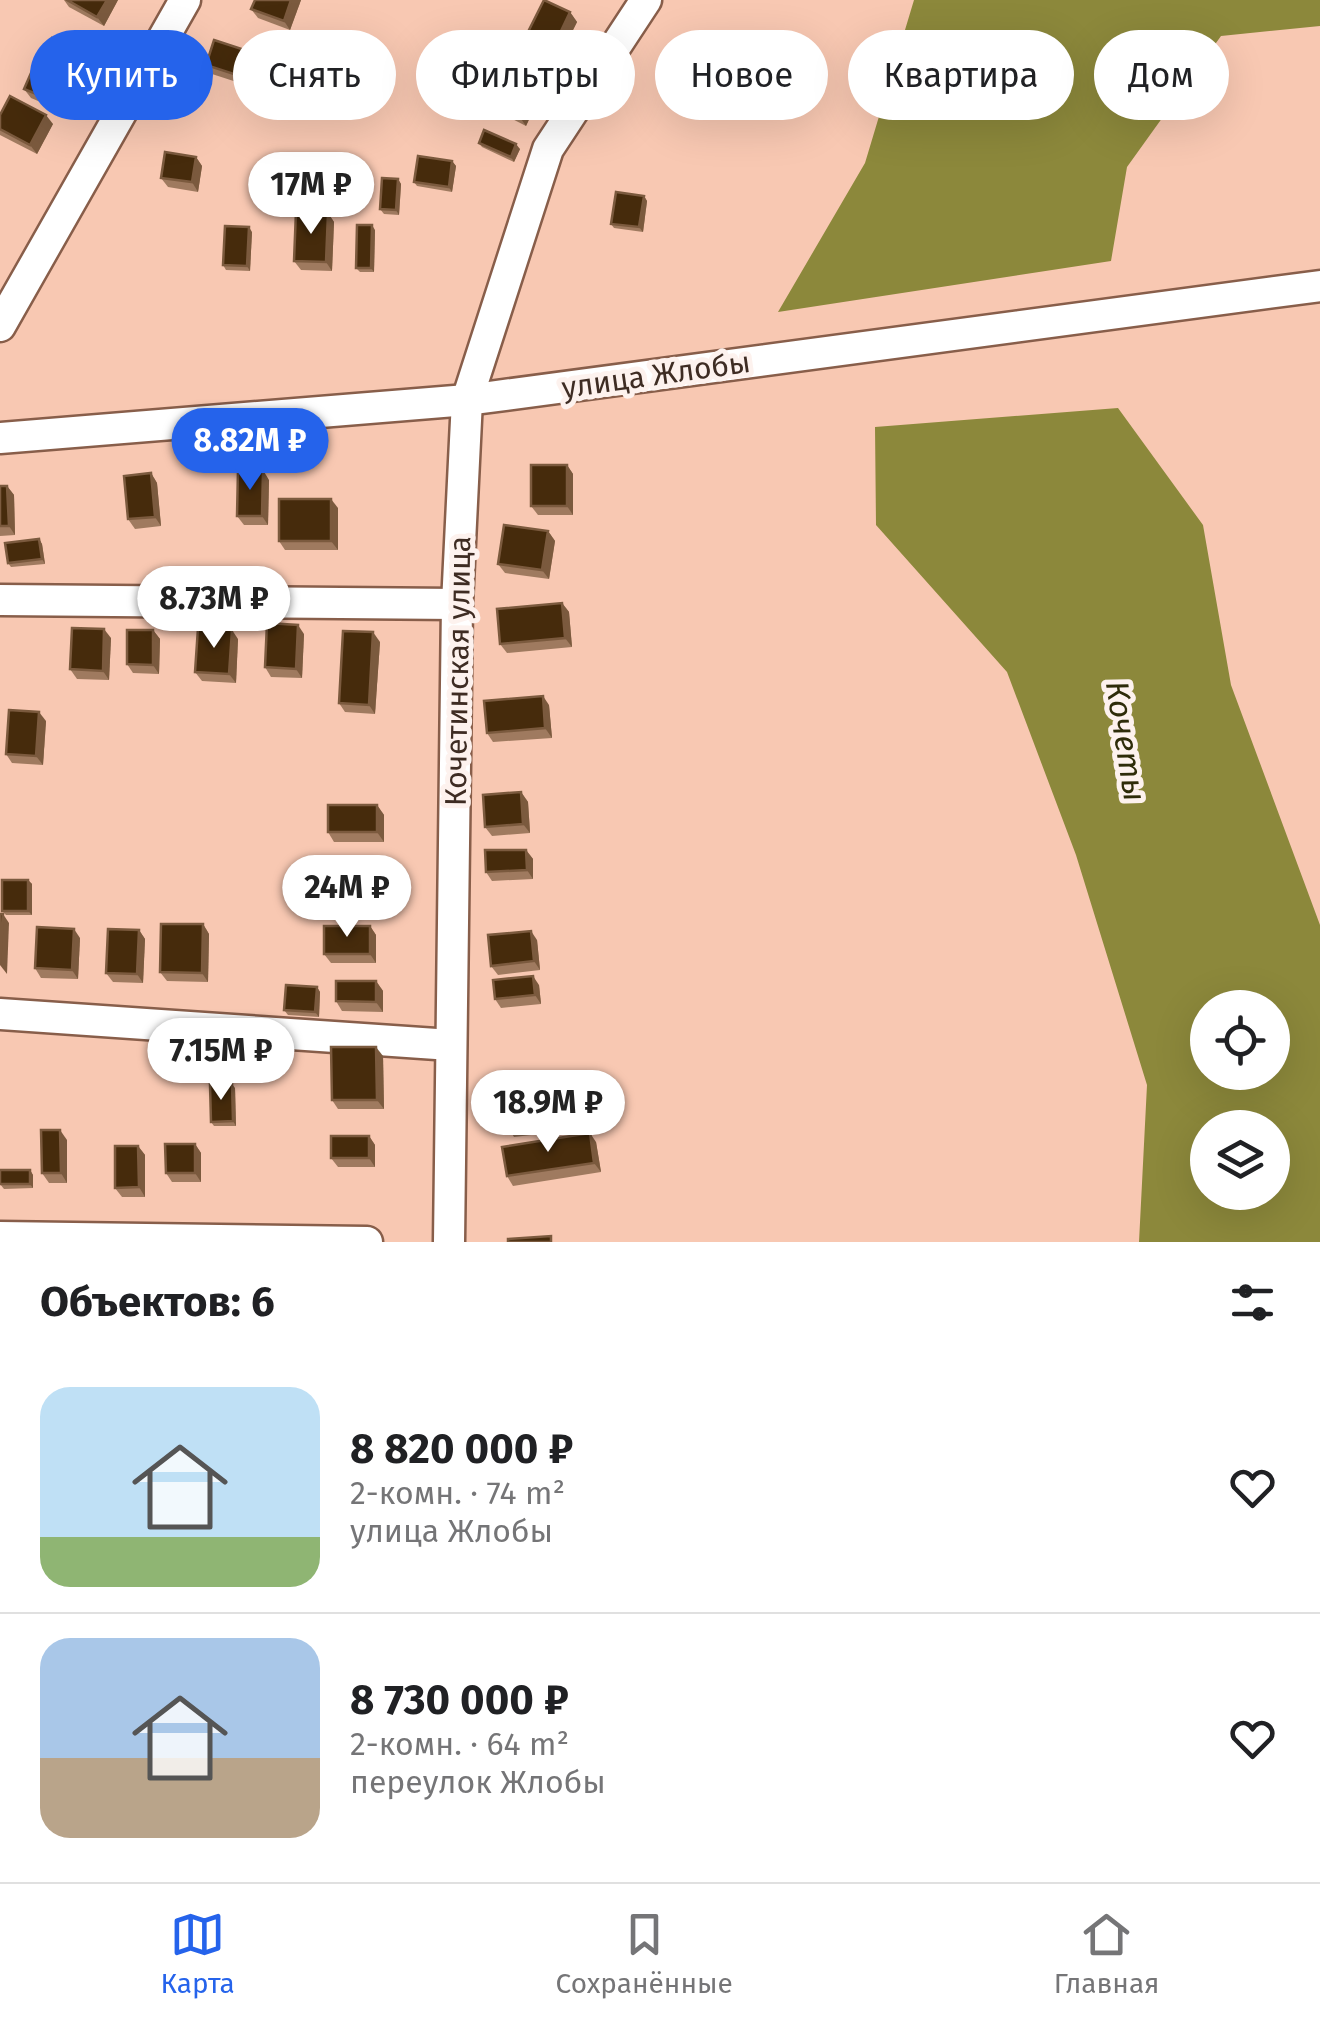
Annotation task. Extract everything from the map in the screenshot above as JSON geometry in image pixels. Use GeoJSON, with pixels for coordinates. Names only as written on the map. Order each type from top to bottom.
{"type":"FeatureCollection","features":[{"type":"Feature","properties":{"kind":"street"},"geometry":{"type":"LineString","coordinates":[[0,326],[185,0]]}},
{"type":"Feature","properties":{"kind":"street","name":"Кочетинская улица"},"geometry":{"type":"LineString","coordinates":[[449,1242],[458,604],[466,400],[548,149],[646,0]]}},
{"type":"Feature","properties":{"kind":"street","name":"улица Жлобы"},"geometry":{"type":"LineString","coordinates":[[0,438],[466,400],[1317,291]]}},
{"type":"Feature","properties":{"kind":"street"},"geometry":{"type":"LineString","coordinates":[[0,600],[458,604]]}},
{"type":"Feature","properties":{"kind":"street"},"geometry":{"type":"LineString","coordinates":[[0,1014],[451,1045]]}},
{"type":"Feature","properties":{"kind":"street"},"geometry":{"type":"LineString","coordinates":[[0,1237],[367,1242]]}},
{"type":"Feature","properties":{"kind":"water"},"geometry":{"type":"Polygon","coordinates":[[[914,0],[1320,0],[1320,26],[1229,35],[1229,30],[1094,30],[1094,120],[1161,120],[1127,167],[1111,261],[778,312],[865,163],[878,120],[1074,120],[1074,30],[905,30],[914,0]]]}},
{"type":"Feature","properties":{"kind":"water","name":"Кочеты"},"geometry":{"type":"Polygon","coordinates":[[[1118,408],[1203,525],[1231,685],[1320,925],[1320,1242],[1139,1242],[1147,1085],[1076,855],[1007,672],[876,525],[875,427],[1118,408]]]}},
{"type":"Feature","properties":{"kind":"building"},"geometry":{"type":"Polygon","coordinates":[[[67,0],[107,0],[97,17],[67,0]]]}},
{"type":"Feature","properties":{"kind":"building"},"geometry":{"type":"Polygon","coordinates":[[[255,0],[291,0],[284,21],[251,9],[255,0]]]}},
{"type":"Feature","properties":{"kind":"building"},"geometry":{"type":"Polygon","coordinates":[[[544,0],[570,12],[561,30],[529,30],[544,0]]]}},
{"type":"Feature","properties":{"kind":"building"},"geometry":{"type":"Polygon","coordinates":[[[214,40],[233,46],[233,74],[213,67],[214,40]]]}},
{"type":"Feature","properties":{"kind":"building"},"geometry":{"type":"Polygon","coordinates":[[[10,96],[30,107],[30,120],[43,120],[30,145],[0,129],[0,115],[10,96]]]}},
{"type":"Feature","properties":{"kind":"building"},"geometry":{"type":"Polygon","coordinates":[[[484,130],[516,144],[511,157],[479,143],[484,130]]]}},
{"type":"Feature","properties":{"kind":"building"},"geometry":{"type":"Polygon","coordinates":[[[165,152],[196,157],[192,182],[161,178],[165,152]]]}},
{"type":"Feature","properties":{"kind":"building"},"geometry":{"type":"Polygon","coordinates":[[[418,156],[452,161],[449,187],[414,182],[418,156]]]}},
{"type":"Feature","properties":{"kind":"building"},"geometry":{"type":"Polygon","coordinates":[[[382,178],[398,179],[396,210],[380,209],[382,178]]]}},
{"type":"Feature","properties":{"kind":"building"},"geometry":{"type":"Polygon","coordinates":[[[616,192],[644,196],[639,227],[611,224],[616,192]]]}},
{"type":"Feature","properties":{"kind":"building"},"geometry":{"type":"Polygon","coordinates":[[[296,211],[328,213],[326,262],[294,261],[296,211]]]}},
{"type":"Feature","properties":{"kind":"building"},"geometry":{"type":"Polygon","coordinates":[[[357,225],[372,225],[371,268],[356,268],[357,225]]]}},
{"type":"Feature","properties":{"kind":"building"},"geometry":{"type":"Polygon","coordinates":[[[225,226],[249,227],[247,266],[223,265],[225,226]]]}},
{"type":"Feature","properties":{"kind":"building"},"geometry":{"type":"Polygon","coordinates":[[[531,465],[567,465],[567,506],[531,506],[531,465]]]}},
{"type":"Feature","properties":{"kind":"building"},"geometry":{"type":"Polygon","coordinates":[[[238,470],[263,470],[262,516],[237,516],[238,470]]]}},
{"type":"Feature","properties":{"kind":"building"},"geometry":{"type":"Polygon","coordinates":[[[151,473],[155,517],[128,519],[124,476],[151,473]]]}},
{"type":"Feature","properties":{"kind":"building"},"geometry":{"type":"Polygon","coordinates":[[[0,486],[7,486],[9,526],[0,526],[0,486]]]}},
{"type":"Feature","properties":{"kind":"building"},"geometry":{"type":"Polygon","coordinates":[[[279,499],[331,499],[331,541],[279,541],[279,499]]]}},
{"type":"Feature","properties":{"kind":"building"},"geometry":{"type":"Polygon","coordinates":[[[504,525],[548,531],[542,570],[498,564],[504,525]]]}},
{"type":"Feature","properties":{"kind":"building"},"geometry":{"type":"Polygon","coordinates":[[[39,539],[42,559],[8,563],[5,543],[39,539]]]}},
{"type":"Feature","properties":{"kind":"building"},"geometry":{"type":"Polygon","coordinates":[[[562,603],[565,638],[500,644],[497,609],[562,603]]]}},
{"type":"Feature","properties":{"kind":"building"},"geometry":{"type":"Polygon","coordinates":[[[267,623],[298,625],[296,669],[265,667],[267,623]]]}},
{"type":"Feature","properties":{"kind":"building"},"geometry":{"type":"Polygon","coordinates":[[[72,628],[104,629],[103,671],[70,669],[72,628]]]}},
{"type":"Feature","properties":{"kind":"building"},"geometry":{"type":"Polygon","coordinates":[[[198,628],[232,630],[229,674],[195,672],[198,628]]]}},
{"type":"Feature","properties":{"kind":"building"},"geometry":{"type":"Polygon","coordinates":[[[127,630],[153,630],[153,665],[127,664],[127,630]]]}},
{"type":"Feature","properties":{"kind":"building"},"geometry":{"type":"Polygon","coordinates":[[[343,631],[373,632],[369,705],[339,703],[343,631]]]}},
{"type":"Feature","properties":{"kind":"building"},"geometry":{"type":"Polygon","coordinates":[[[543,696],[545,728],[487,733],[484,701],[543,696]]]}},
{"type":"Feature","properties":{"kind":"building"},"geometry":{"type":"Polygon","coordinates":[[[9,710],[39,712],[36,756],[6,754],[9,710]]]}},
{"type":"Feature","properties":{"kind":"building"},"geometry":{"type":"Polygon","coordinates":[[[521,792],[523,824],[485,827],[483,795],[521,792]]]}},
{"type":"Feature","properties":{"kind":"building"},"geometry":{"type":"Polygon","coordinates":[[[328,805],[377,805],[377,832],[328,832],[328,805]]]}},
{"type":"Feature","properties":{"kind":"building"},"geometry":{"type":"Polygon","coordinates":[[[485,850],[526,850],[527,870],[486,872],[485,850]]]}},
{"type":"Feature","properties":{"kind":"building"},"geometry":{"type":"Polygon","coordinates":[[[324,858],[375,858],[375,890],[325,891],[324,858]]]}},
{"type":"Feature","properties":{"kind":"building"},"geometry":{"type":"Polygon","coordinates":[[[2,880],[28,880],[28,911],[2,911],[2,880]]]}},
{"type":"Feature","properties":{"kind":"building"},"geometry":{"type":"Polygon","coordinates":[[[0,914],[3,914],[0,965],[0,914]]]}},
{"type":"Feature","properties":{"kind":"building"},"geometry":{"type":"Polygon","coordinates":[[[161,924],[203,924],[202,973],[160,972],[161,924]]]}},
{"type":"Feature","properties":{"kind":"building"},"geometry":{"type":"Polygon","coordinates":[[[324,926],[370,926],[370,954],[324,954],[324,926]]]}},
{"type":"Feature","properties":{"kind":"building"},"geometry":{"type":"Polygon","coordinates":[[[37,927],[74,929],[72,970],[35,968],[37,927]]]}},
{"type":"Feature","properties":{"kind":"building"},"geometry":{"type":"Polygon","coordinates":[[[108,929],[139,930],[137,974],[106,973],[108,929]]]}},
{"type":"Feature","properties":{"kind":"building"},"geometry":{"type":"Polygon","coordinates":[[[531,931],[534,961],[491,966],[488,935],[531,931]]]}},
{"type":"Feature","properties":{"kind":"building"},"geometry":{"type":"Polygon","coordinates":[[[533,976],[535,995],[495,999],[493,980],[533,976]]]}},
{"type":"Feature","properties":{"kind":"building"},"geometry":{"type":"Polygon","coordinates":[[[336,981],[376,981],[376,1002],[336,1001],[336,981]]]}},
{"type":"Feature","properties":{"kind":"building"},"geometry":{"type":"Polygon","coordinates":[[[286,985],[317,987],[315,1012],[284,1010],[286,985]]]}},
{"type":"Feature","properties":{"kind":"building"},"geometry":{"type":"Polygon","coordinates":[[[331,1047],[376,1047],[377,1100],[332,1100],[331,1047]]]}},
{"type":"Feature","properties":{"kind":"building"},"geometry":{"type":"Polygon","coordinates":[[[210,1084],[232,1084],[233,1121],[211,1122],[210,1084]]]}},
{"type":"Feature","properties":{"kind":"building"},"geometry":{"type":"Polygon","coordinates":[[[547,1095],[550,1123],[508,1127],[504,1100],[547,1095]]]}},
{"type":"Feature","properties":{"kind":"building"},"geometry":{"type":"Polygon","coordinates":[[[41,1130],[60,1130],[61,1173],[42,1173],[41,1130]]]}},
{"type":"Feature","properties":{"kind":"building"},"geometry":{"type":"Polygon","coordinates":[[[590,1133],[594,1163],[507,1176],[502,1147],[590,1133]]]}},
{"type":"Feature","properties":{"kind":"building"},"geometry":{"type":"Polygon","coordinates":[[[331,1136],[369,1136],[369,1158],[331,1158],[331,1136]]]}},
{"type":"Feature","properties":{"kind":"building"},"geometry":{"type":"Polygon","coordinates":[[[165,1144],[195,1144],[195,1173],[166,1173],[165,1144]]]}},
{"type":"Feature","properties":{"kind":"building"},"geometry":{"type":"Polygon","coordinates":[[[115,1146],[138,1146],[139,1187],[115,1188],[115,1146]]]}},
{"type":"Feature","properties":{"kind":"building"},"geometry":{"type":"Polygon","coordinates":[[[0,1170],[30,1170],[30,1184],[0,1184],[0,1170]]]}},
{"type":"Feature","properties":{"kind":"building"},"geometry":{"type":"Polygon","coordinates":[[[551,1236],[551,1242],[508,1242],[508,1239],[551,1236]]]}}]}
